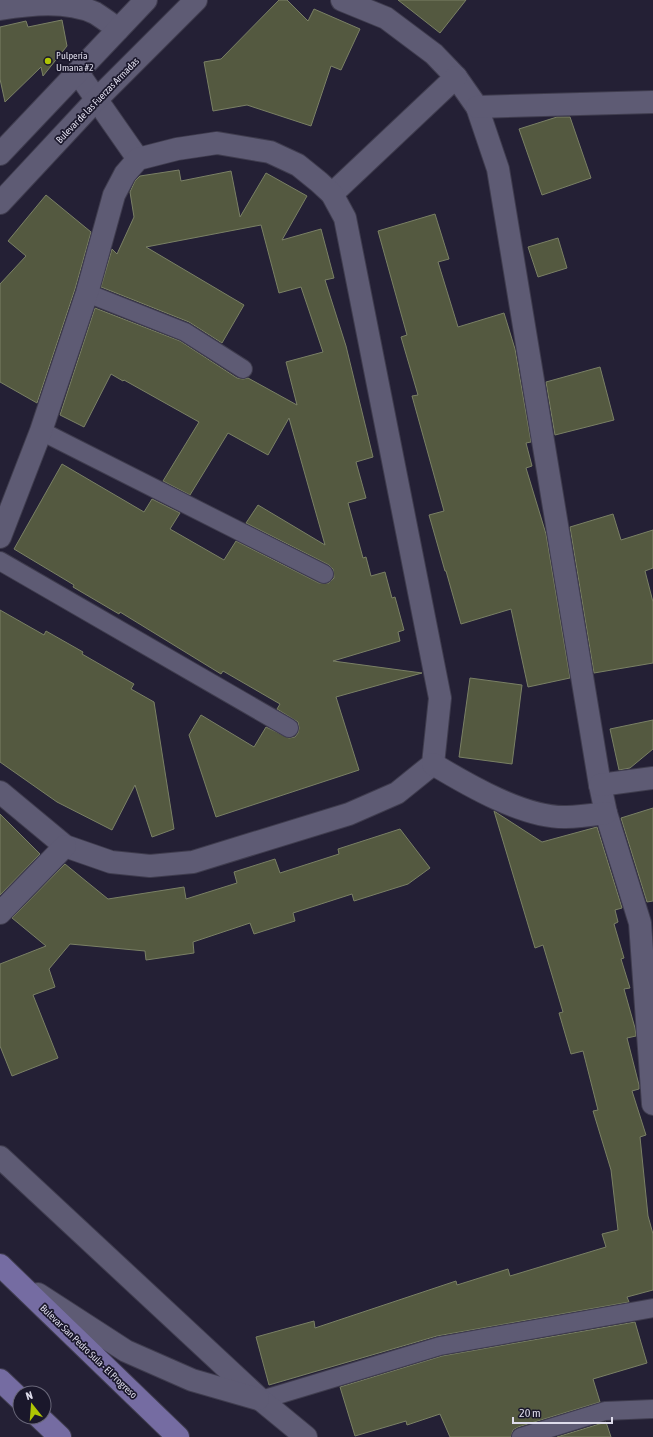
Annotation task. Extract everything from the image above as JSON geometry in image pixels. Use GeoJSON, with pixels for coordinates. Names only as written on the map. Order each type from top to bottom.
{"type":"FeatureCollection","features":[{"type":"Feature","properties":{"kind":"main road","name":"Bulevar San Pedro Sula - El Progreso"},"geometry":{"type":"LineString","coordinates":[[0,1265],[178,1437]]}},
{"type":"Feature","properties":{"kind":"main road"},"geometry":{"type":"LineString","coordinates":[[0,1380],[12,1391]]}},
{"type":"Feature","properties":{"kind":"main road"},"geometry":{"type":"LineString","coordinates":[[47,1425],[60,1437]]}},
{"type":"Feature","properties":{"kind":"street"},"geometry":{"type":"LineString","coordinates":[[0,154],[146,0]]}},
{"type":"Feature","properties":{"kind":"street","name":"Bulevar de las Fuerzas Armadas"},"geometry":{"type":"LineString","coordinates":[[0,203],[96,100],[196,0]]}},
{"type":"Feature","properties":{"kind":"street"},"geometry":{"type":"LineString","coordinates":[[342,0],[386,18],[434,54],[456,77],[477,107],[498,169],[600,785],[606,813],[646,923],[653,1104]]}},
{"type":"Feature","properties":{"kind":"street"},"geometry":{"type":"LineString","coordinates":[[0,10],[44,3],[70,5],[94,12],[118,29]]}},
{"type":"Feature","properties":{"kind":"street"},"geometry":{"type":"LineString","coordinates":[[78,73],[138,159]]}},
{"type":"Feature","properties":{"kind":"street"},"geometry":{"type":"LineString","coordinates":[[332,194],[456,77]]}},
{"type":"Feature","properties":{"kind":"street"},"geometry":{"type":"LineString","coordinates":[[477,107],[653,102]]}},
{"type":"Feature","properties":{"kind":"street"},"geometry":{"type":"LineString","coordinates":[[0,537],[41,431],[87,293],[114,195],[125,174],[138,159],[177,149],[217,143],[270,152],[298,165],[332,194],[345,218],[440,698],[433,764],[397,792],[349,814],[193,862],[150,866],[111,862],[65,846],[0,792]]}},
{"type":"Feature","properties":{"kind":"street"},"geometry":{"type":"LineString","coordinates":[[433,764],[462,782],[531,813],[565,818],[606,813]]}},
{"type":"Feature","properties":{"kind":"street"},"geometry":{"type":"LineString","coordinates":[[600,785],[653,778]]}},
{"type":"Feature","properties":{"kind":"street"},"geometry":{"type":"LineString","coordinates":[[0,913],[65,846]]}},
{"type":"Feature","properties":{"kind":"street"},"geometry":{"type":"LineString","coordinates":[[0,1158],[261,1400],[306,1437]]}},
{"type":"Feature","properties":{"kind":"street"},"geometry":{"type":"LineString","coordinates":[[16,1280],[126,1351],[192,1380],[261,1400]]}},
{"type":"Feature","properties":{"kind":"lane"},"geometry":{"type":"LineString","coordinates":[[87,293],[185,332],[243,369]]}},
{"type":"Feature","properties":{"kind":"lane"},"geometry":{"type":"LineString","coordinates":[[41,431],[324,574]]}},
{"type":"Feature","properties":{"kind":"lane"},"geometry":{"type":"LineString","coordinates":[[0,561],[289,728]]}},
{"type":"Feature","properties":{"kind":"lane"},"geometry":{"type":"LineString","coordinates":[[261,1400],[440,1346],[653,1308]]}},
{"type":"Feature","properties":{"kind":"lane"},"geometry":{"type":"LineString","coordinates":[[521,1437],[605,1412],[653,1409]]}},
{"type":"Feature","properties":{"kind":"building"},"geometry":{"type":"Polygon","coordinates":[[[279,0],[287,0],[308,21],[314,9],[360,29],[341,70],[331,66],[311,126],[247,105],[213,111],[204,62],[221,59],[279,0]]]}},
{"type":"Feature","properties":{"kind":"building"},"geometry":{"type":"Polygon","coordinates":[[[398,0],[466,0],[440,33],[398,0]]]}},
{"type":"Feature","properties":{"kind":"building"},"geometry":{"type":"Polygon","coordinates":[[[62,20],[67,46],[43,76],[41,67],[5,102],[0,79],[0,27],[26,21],[28,27],[62,20]]]}},
{"type":"Feature","properties":{"kind":"building"},"geometry":{"type":"Polygon","coordinates":[[[557,117],[570,117],[591,178],[542,195],[519,129],[557,117]]]}},
{"type":"Feature","properties":{"kind":"building"},"geometry":{"type":"Polygon","coordinates":[[[179,170],[181,181],[231,171],[240,217],[266,173],[307,196],[282,240],[321,229],[334,278],[325,280],[346,346],[373,457],[356,462],[366,498],[348,503],[363,558],[366,557],[371,576],[385,572],[392,598],[395,597],[404,630],[398,632],[400,641],[333,661],[422,673],[336,697],[359,770],[216,817],[189,735],[201,715],[254,747],[266,727],[289,738],[295,737],[299,728],[298,722],[277,709],[280,704],[223,671],[221,674],[120,612],[119,614],[73,587],[74,585],[14,549],[62,464],[144,512],[152,499],[180,513],[170,529],[224,560],[236,541],[319,583],[329,583],[334,578],[333,569],[329,565],[246,523],[258,505],[325,545],[289,418],[268,455],[228,433],[190,495],[163,481],[199,422],[111,374],[84,427],[60,415],[95,308],[180,341],[237,378],[248,378],[297,405],[286,362],[323,352],[301,287],[279,293],[261,225],[146,247],[244,305],[222,343],[189,322],[101,287],[112,249],[117,254],[134,217],[130,192],[135,181],[140,176],[179,170]]]}},
{"type":"Feature","properties":{"kind":"building"},"geometry":{"type":"Polygon","coordinates":[[[46,195],[91,232],[75,289],[37,403],[0,382],[0,284],[26,256],[8,241],[46,195]]]}},
{"type":"Feature","properties":{"kind":"building"},"geometry":{"type":"Polygon","coordinates":[[[435,214],[449,259],[438,262],[458,327],[504,313],[515,349],[531,442],[526,443],[532,466],[526,468],[546,534],[570,678],[528,687],[511,609],[461,624],[445,571],[429,515],[444,511],[412,396],[418,395],[401,337],[407,335],[378,231],[435,214]]]}},
{"type":"Feature","properties":{"kind":"building"},"geometry":{"type":"Polygon","coordinates":[[[558,238],[567,268],[538,277],[528,247],[558,238]]]}},
{"type":"Feature","properties":{"kind":"building"},"geometry":{"type":"Polygon","coordinates":[[[600,367],[614,420],[555,435],[546,382],[600,367]]]}},
{"type":"Feature","properties":{"kind":"building"},"geometry":{"type":"Polygon","coordinates":[[[613,514],[621,540],[653,530],[653,568],[645,571],[653,602],[653,663],[594,673],[570,527],[613,514]]]}},
{"type":"Feature","properties":{"kind":"building"},"geometry":{"type":"Polygon","coordinates":[[[0,610],[44,635],[46,631],[83,652],[82,654],[134,684],[131,689],[154,702],[174,829],[152,837],[135,785],[112,830],[57,802],[0,762],[0,610]]]}},
{"type":"Feature","properties":{"kind":"building"},"geometry":{"type":"Polygon","coordinates":[[[470,678],[522,685],[512,764],[459,757],[470,678]]]}},
{"type":"Feature","properties":{"kind":"building"},"geometry":{"type":"Polygon","coordinates":[[[653,720],[653,749],[630,768],[619,770],[610,729],[653,720]]]}},
{"type":"Feature","properties":{"kind":"building"},"geometry":{"type":"Polygon","coordinates":[[[653,808],[653,901],[647,902],[621,818],[653,808]]]}},
{"type":"Feature","properties":{"kind":"building"},"geometry":{"type":"Polygon","coordinates":[[[494,811],[542,842],[597,827],[622,908],[615,910],[618,922],[614,924],[624,958],[621,959],[630,988],[624,989],[636,1036],[627,1038],[639,1085],[639,1089],[632,1091],[646,1135],[640,1137],[648,1216],[653,1234],[653,1290],[627,1297],[629,1302],[437,1336],[269,1385],[256,1337],[314,1321],[315,1328],[456,1281],[457,1285],[508,1269],[510,1276],[606,1247],[602,1234],[618,1230],[611,1170],[593,1111],[598,1110],[583,1051],[571,1054],[559,1013],[563,1012],[543,945],[535,948],[494,811]]]}},
{"type":"Feature","properties":{"kind":"building"},"geometry":{"type":"Polygon","coordinates":[[[0,814],[40,854],[0,895],[0,814]]]}},
{"type":"Feature","properties":{"kind":"building"},"geometry":{"type":"Polygon","coordinates":[[[400,829],[430,868],[408,884],[354,901],[352,894],[293,913],[295,921],[254,934],[250,923],[193,942],[194,953],[146,960],[145,951],[70,944],[49,969],[55,987],[33,995],[58,1058],[12,1076],[0,1046],[0,964],[46,946],[12,918],[65,864],[108,899],[184,887],[186,899],[237,883],[234,872],[275,859],[280,873],[339,854],[338,849],[400,829]]]}},
{"type":"Feature","properties":{"kind":"building"},"geometry":{"type":"Polygon","coordinates":[[[635,1322],[647,1363],[593,1379],[600,1402],[518,1427],[513,1430],[511,1437],[450,1437],[440,1414],[407,1425],[406,1421],[355,1436],[340,1387],[442,1356],[635,1322]]]}},
{"type":"Feature","properties":{"kind":"building"},"geometry":{"type":"Polygon","coordinates":[[[606,1422],[611,1437],[557,1437],[606,1422]]]}},
{"type":"Feature","properties":{"kind":"place","name":"Pulpería Umana #2"},"geometry":{"type":"Point","coordinates":[48,61]}}]}
